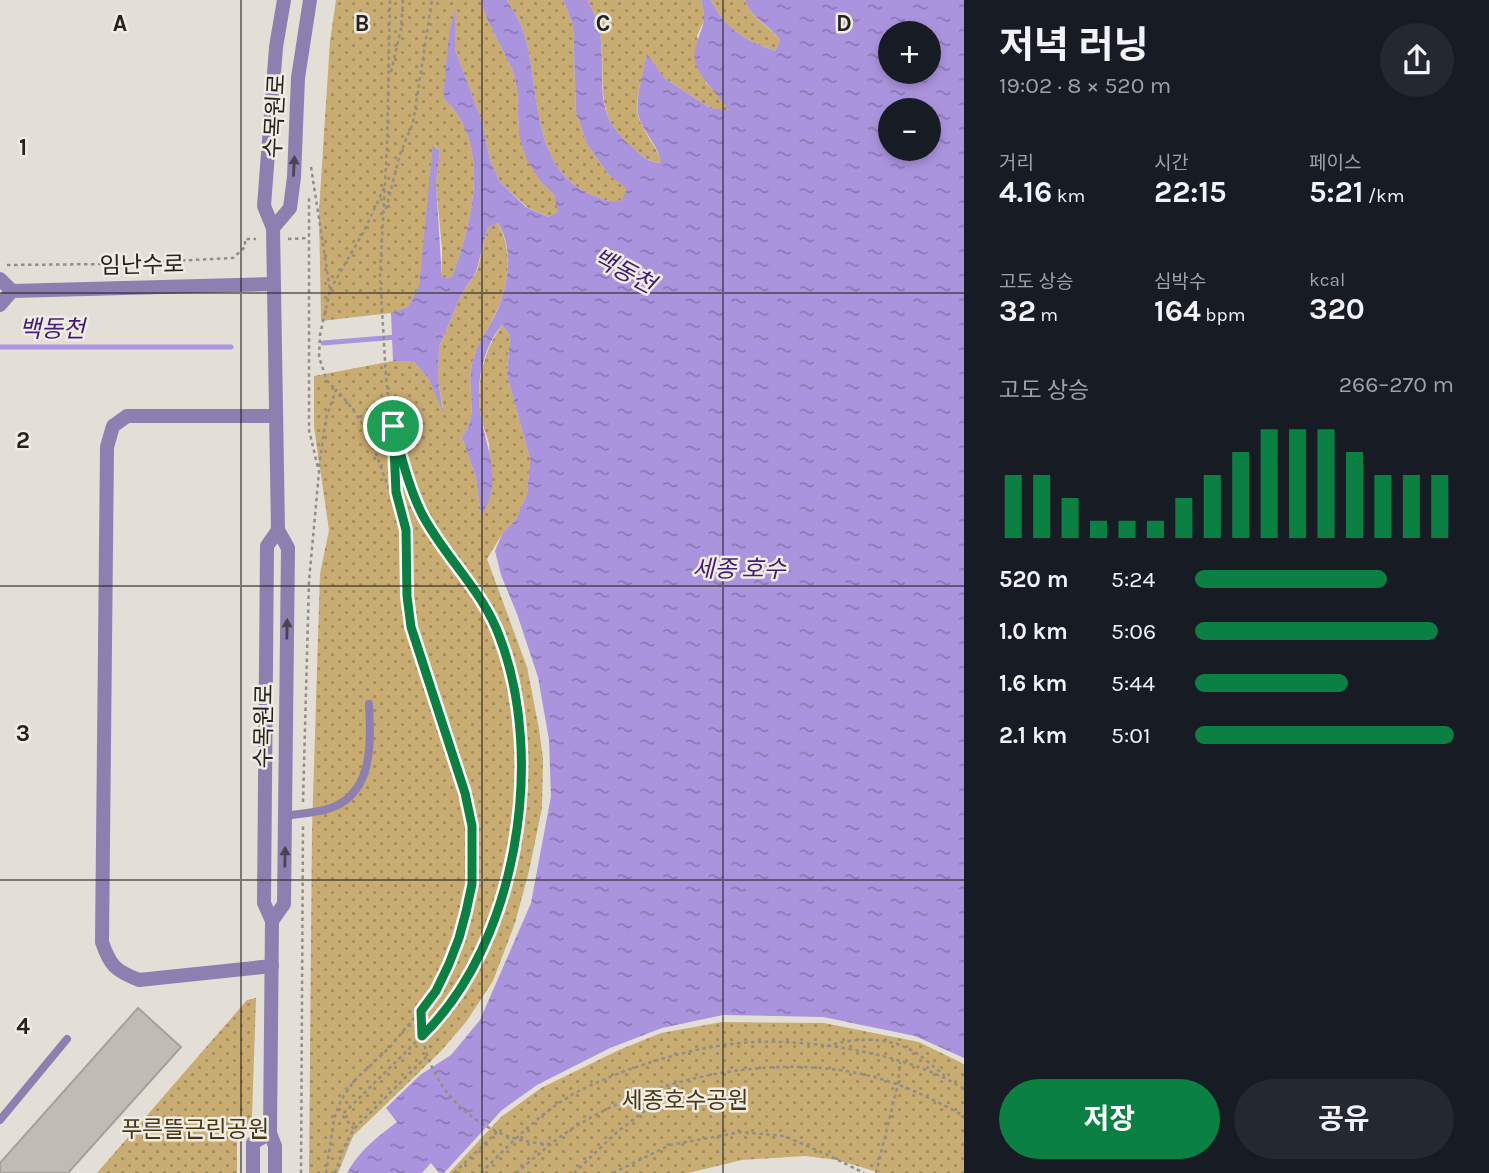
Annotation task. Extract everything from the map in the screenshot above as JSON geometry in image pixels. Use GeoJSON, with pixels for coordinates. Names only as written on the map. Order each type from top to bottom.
{"type":"FeatureCollection","features":[{"type":"Feature","properties":{"kind":"street","name":"수목원로"},"geometry":{"type":"LineString","coordinates":[[272,921],[285,904],[288,548],[278,530],[272,228],[264,206],[276,47],[284,0]]}},
{"type":"Feature","properties":{"kind":"street","name":"수목원로"},"geometry":{"type":"LineString","coordinates":[[272,228],[290,208],[299,78],[310,0]]}},
{"type":"Feature","properties":{"kind":"street"},"geometry":{"type":"LineString","coordinates":[[0,279],[12,291],[0,305]]}},
{"type":"Feature","properties":{"kind":"street","name":"임난수로"},"geometry":{"type":"LineString","coordinates":[[12,291],[272,284]]}},
{"type":"Feature","properties":{"kind":"street"},"geometry":{"type":"LineString","coordinates":[[272,966],[139,981],[122,974],[109,962],[102,942],[102,914],[107,447],[113,426],[127,415],[276,416]]}},
{"type":"Feature","properties":{"kind":"street","name":"수목원로"},"geometry":{"type":"LineString","coordinates":[[275,1173],[275,1146],[270,1133],[272,921],[264,903],[267,546],[278,530]]}},
{"type":"Feature","properties":{"kind":"street"},"geometry":{"type":"LineString","coordinates":[[253,1173],[253,1143],[270,1133]]}},
{"type":"Feature","properties":{"kind":"lane"},"geometry":{"type":"LineString","coordinates":[[286,816],[326,810],[337,805],[355,788],[365,773],[370,753],[369,704]]}},
{"type":"Feature","properties":{"kind":"lane"},"geometry":{"type":"LineString","coordinates":[[0,1120],[67,1039]]}},
{"type":"Feature","properties":{"kind":"path"},"geometry":{"type":"LineString","coordinates":[[326,1173],[334,1119],[341,1100],[354,1081],[391,1046],[436,991],[459,938],[472,884],[472,826],[465,793],[411,627],[407,596],[406,530],[396,492],[381,293],[390,0]]}},
{"type":"Feature","properties":{"kind":"path"},"geometry":{"type":"LineString","coordinates":[[389,79],[401,29],[403,0]]}},
{"type":"Feature","properties":{"kind":"path"},"geometry":{"type":"LineString","coordinates":[[384,215],[400,154],[413,123],[432,0]]}},
{"type":"Feature","properties":{"kind":"path"},"geometry":{"type":"LineString","coordinates":[[309,162],[330,290]]}},
{"type":"Feature","properties":{"kind":"path"},"geometry":{"type":"LineString","coordinates":[[385,187],[364,231],[330,290],[320,335],[319,357],[327,381],[360,417],[374,447],[393,504],[406,530]]}},
{"type":"Feature","properties":{"kind":"path"},"geometry":{"type":"LineString","coordinates":[[0,265],[111,264],[233,258],[245,247],[245,239]]}},
{"type":"Feature","properties":{"kind":"path"},"geometry":{"type":"LineString","coordinates":[[307,318],[309,429],[319,472]]}},
{"type":"Feature","properties":{"kind":"path"},"geometry":{"type":"LineString","coordinates":[[301,1173],[303,813],[309,581],[326,418],[336,390]]}},
{"type":"Feature","properties":{"kind":"path"},"geometry":{"type":"LineString","coordinates":[[354,1129],[342,1115],[440,1018],[489,935],[505,888],[519,819],[522,769],[518,709],[500,635],[468,579],[421,513],[393,426]]}},
{"type":"Feature","properties":{"kind":"path"},"geometry":{"type":"LineString","coordinates":[[421,1011],[422,1036],[430,1064],[442,1087],[456,1104],[473,1119],[496,1131],[515,1139],[551,1144]]}},
{"type":"Feature","properties":{"kind":"path"},"geometry":{"type":"LineString","coordinates":[[823,1046],[864,1038],[890,1043],[917,1053],[964,1089]]}},
{"type":"Feature","properties":{"kind":"path"},"geometry":{"type":"LineString","coordinates":[[481,1173],[545,1113],[578,1092],[626,1071],[712,1048],[757,1042],[823,1046],[900,1062],[948,1079]]}},
{"type":"Feature","properties":{"kind":"path"},"geometry":{"type":"LineString","coordinates":[[335,1173],[343,1149],[354,1129],[427,1056]]}},
{"type":"Feature","properties":{"kind":"path"},"geometry":{"type":"LineString","coordinates":[[876,1173],[898,1084],[900,1062]]}},
{"type":"Feature","properties":{"kind":"path"},"geometry":{"type":"LineString","coordinates":[[516,1173],[571,1129],[608,1109],[684,1082],[739,1070],[778,1067],[823,1069],[865,1075],[898,1084],[964,1116]]}},
{"type":"Feature","properties":{"kind":"path"},"geometry":{"type":"LineString","coordinates":[[574,1173],[617,1132],[684,1082]]}},
{"type":"Feature","properties":{"kind":"path"},"geometry":{"type":"LineString","coordinates":[[454,1173],[496,1131]]}},
{"type":"Feature","properties":{"kind":"path"},"geometry":{"type":"LineString","coordinates":[[613,1173],[670,1145],[741,1132],[784,1136],[828,1154],[863,1173]]}},
{"type":"Feature","properties":{"kind":"green space"},"geometry":{"type":"Polygon","coordinates":[[[336,0],[481,0],[486,17],[513,71],[517,89],[519,136],[540,181],[554,195],[559,212],[548,217],[527,207],[500,182],[490,160],[482,122],[455,49],[454,13],[443,98],[459,117],[468,138],[473,160],[474,184],[466,232],[452,277],[442,278],[436,184],[440,151],[434,145],[419,287],[408,307],[391,313],[321,321],[319,211],[330,41],[336,0]]]}},
{"type":"Feature","properties":{"kind":"green space"},"geometry":{"type":"Polygon","coordinates":[[[507,0],[563,0],[573,26],[576,112],[587,144],[608,174],[628,189],[623,200],[607,200],[592,195],[572,183],[557,166],[547,147],[541,125],[524,34],[507,0]]]}},
{"type":"Feature","properties":{"kind":"green space"},"geometry":{"type":"Polygon","coordinates":[[[588,0],[701,0],[705,18],[697,36],[706,83],[729,111],[710,108],[664,78],[647,55],[637,111],[641,125],[662,163],[641,155],[618,134],[606,110],[600,35],[588,0]]]}},
{"type":"Feature","properties":{"kind":"green space"},"geometry":{"type":"Polygon","coordinates":[[[711,0],[745,0],[755,16],[780,40],[775,51],[755,43],[729,26],[711,0]]]}},
{"type":"Feature","properties":{"kind":"green space"},"geometry":{"type":"Polygon","coordinates":[[[497,222],[506,243],[507,277],[497,310],[474,357],[470,419],[462,437],[476,478],[481,515],[489,444],[479,406],[480,382],[485,357],[502,325],[510,335],[507,375],[530,459],[527,494],[516,519],[502,534],[487,559],[527,667],[543,759],[542,808],[515,923],[493,981],[466,1022],[441,1051],[353,1136],[338,1173],[309,1173],[312,830],[320,574],[329,530],[314,427],[314,376],[393,361],[414,362],[428,378],[443,409],[438,379],[439,347],[461,295],[477,271],[488,227],[497,222]]]}},
{"type":"Feature","properties":{"kind":"green space","name":"푸른뜰근린공원"},"geometry":{"type":"Polygon","coordinates":[[[256,998],[252,1117],[237,1140],[237,1173],[97,1173],[247,1000],[256,998]]]}},
{"type":"Feature","properties":{"kind":"green space","name":"세종호수공원"},"geometry":{"type":"Polygon","coordinates":[[[722,1022],[824,1023],[919,1042],[964,1064],[964,1173],[881,1173],[837,1160],[805,1156],[742,1160],[688,1173],[449,1173],[501,1117],[541,1088],[661,1033],[722,1022]]]}},
{"type":"Feature","properties":{"kind":"water","name":"세종 호수"},"geometry":{"type":"Polygon","coordinates":[[[481,0],[507,0],[519,21],[529,55],[541,125],[547,147],[557,166],[572,183],[592,195],[604,200],[622,200],[627,189],[608,174],[587,144],[576,112],[573,26],[563,0],[588,0],[594,15],[601,42],[604,100],[612,124],[620,136],[640,154],[661,163],[637,108],[647,54],[664,78],[710,108],[728,110],[696,65],[696,46],[704,17],[701,0],[711,0],[722,18],[737,32],[775,51],[780,40],[751,11],[745,0],[964,0],[964,1058],[915,1036],[823,1017],[723,1015],[662,1028],[610,1048],[537,1085],[502,1110],[444,1173],[439,1173],[431,1163],[422,1173],[347,1173],[363,1151],[397,1122],[386,1108],[420,1075],[451,1055],[480,1020],[531,903],[551,796],[549,740],[538,677],[495,551],[502,534],[516,519],[527,494],[530,459],[507,375],[510,335],[502,325],[489,345],[480,381],[479,405],[493,479],[488,503],[481,516],[476,478],[462,437],[470,419],[474,357],[497,311],[507,278],[508,255],[498,223],[488,227],[476,272],[461,295],[439,347],[438,379],[443,412],[428,378],[414,362],[393,361],[391,313],[408,307],[419,286],[433,145],[440,151],[436,184],[442,278],[452,277],[471,208],[473,160],[468,138],[459,117],[443,98],[449,34],[455,9],[455,49],[482,122],[490,160],[500,182],[526,207],[548,217],[558,212],[554,195],[540,181],[526,158],[519,136],[517,89],[513,71],[486,17],[481,0]]]}},
{"type":"Feature","properties":{"kind":"building"},"geometry":{"type":"Polygon","coordinates":[[[138,1008],[181,1047],[68,1173],[0,1173],[0,1163],[138,1008]]]}},
{"type":"Feature","properties":{"kind":"waterway","name":"백동천"},"geometry":{"type":"LineString","coordinates":[[323,343],[397,337]]}},
{"type":"Feature","properties":{"kind":"waterway","name":"백동천"},"geometry":{"type":"LineString","coordinates":[[0,347],[231,347]]}},
{"type":"Feature","properties":{"kind":"route"},"geometry":{"type":"LineString","coordinates":[[393,426],[421,513],[468,579],[500,635],[518,709],[522,769],[519,819],[505,888],[489,935],[440,1018],[422,1036],[421,1011],[436,991],[449,964],[466,912],[472,884],[472,826],[454,757],[411,627],[407,596],[406,530],[396,492],[393,426]]}}]}
